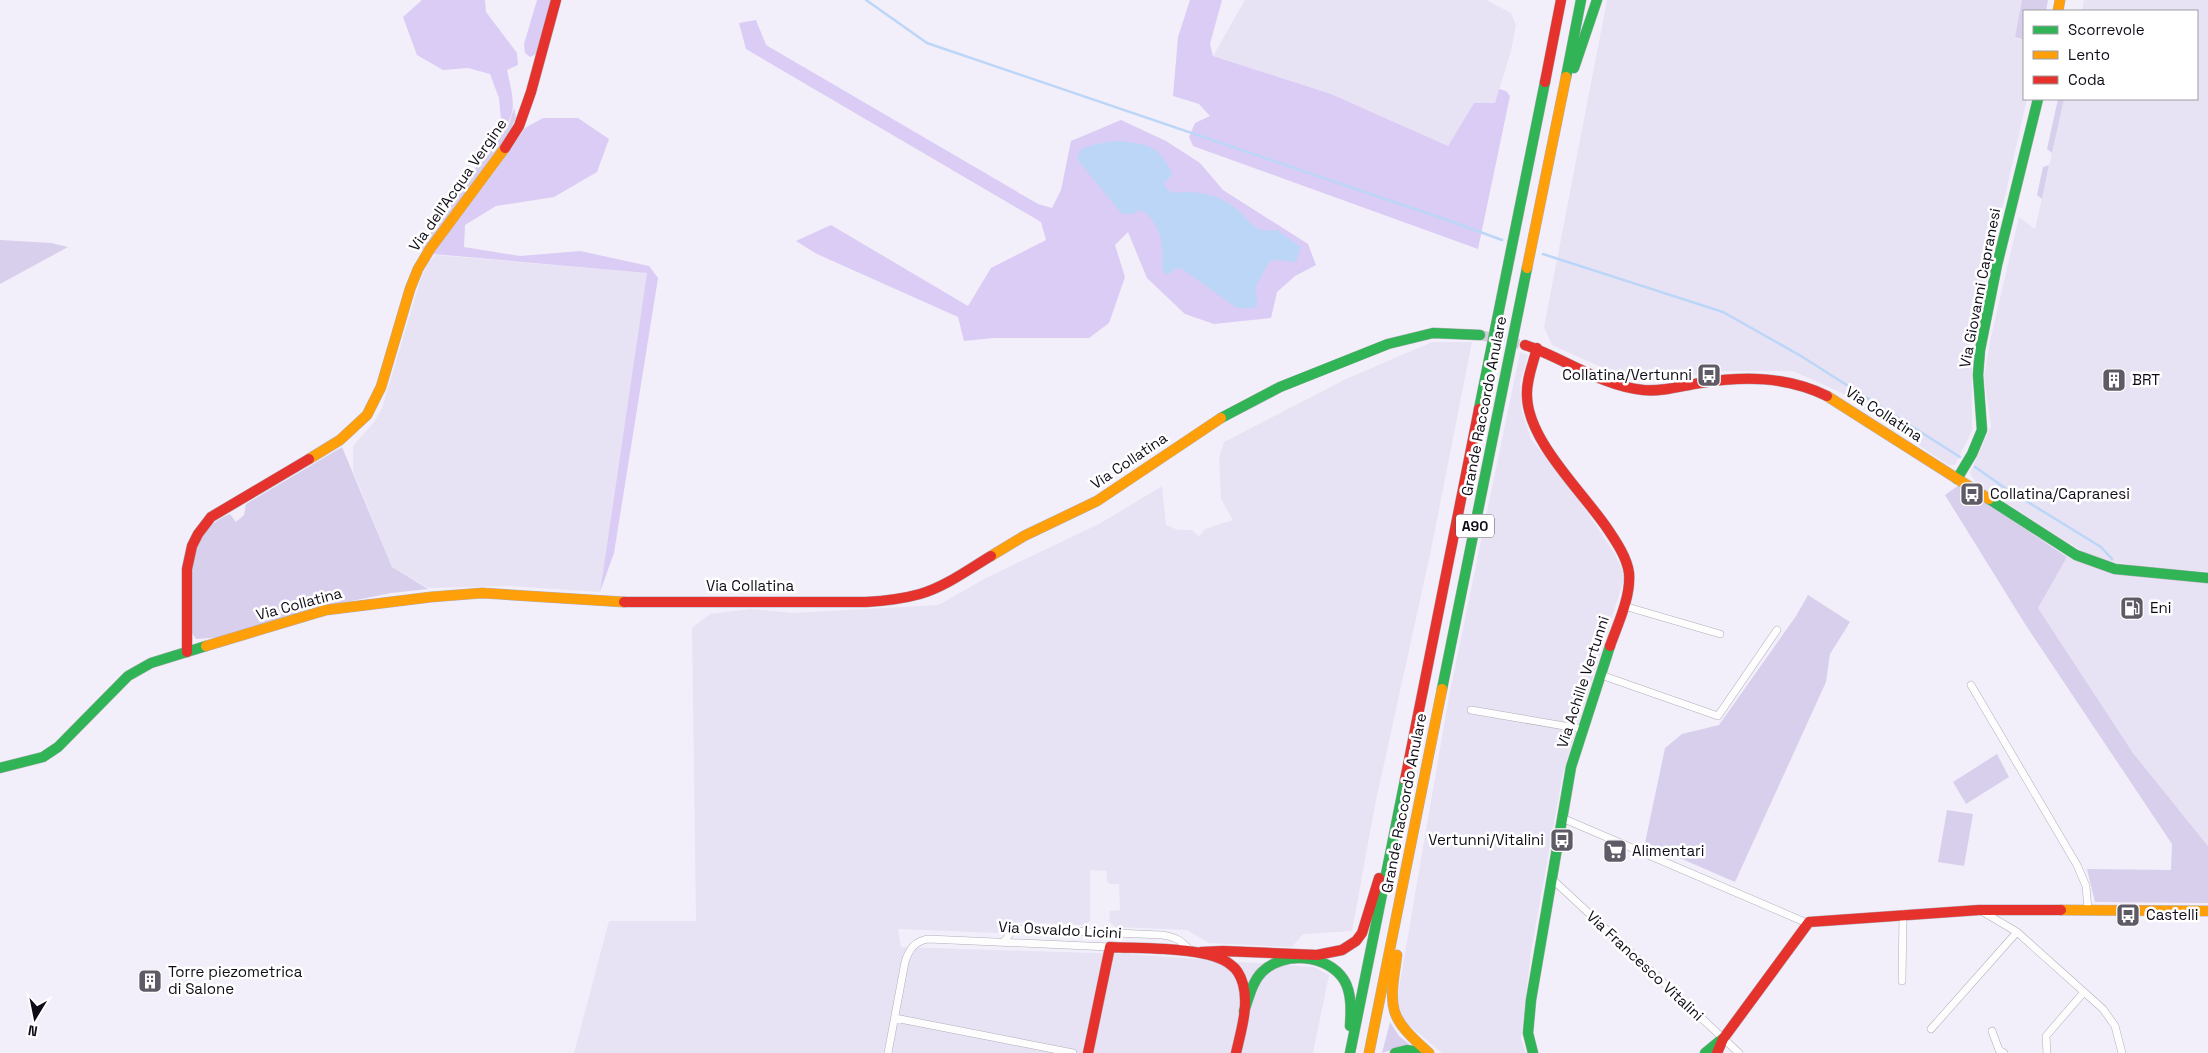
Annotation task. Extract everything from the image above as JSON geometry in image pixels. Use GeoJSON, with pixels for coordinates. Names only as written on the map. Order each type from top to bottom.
{"type":"FeatureCollection","features":[{"type":"Feature","properties":{"kind":"main road","name":"Via dell'Acqua Vergine"},"geometry":{"type":"LineString","coordinates":[[187,652],[186,583],[191,548],[198,533],[211,517],[340,440],[367,415],[381,387],[410,289],[418,269],[430,249],[500,156],[519,126],[531,92],[556,0]]}},
{"type":"Feature","properties":{"kind":"main road","name":"Grande Raccordo Anulare"},"geometry":{"type":"LineString","coordinates":[[1349,1053],[1561,0]]}},
{"type":"Feature","properties":{"kind":"main road","name":"Grande Raccordo Anulare"},"geometry":{"type":"LineString","coordinates":[[1369,1053],[1581,0]]}},
{"type":"Feature","properties":{"kind":"main road"},"geometry":{"type":"LineString","coordinates":[[1561,103],[1597,0]]}},
{"type":"Feature","properties":{"kind":"main road","name":"Via Giovanni Capranesi"},"geometry":{"type":"LineString","coordinates":[[1957,479],[1975,448],[1982,430],[1978,375],[1980,350],[1997,265],[2038,100]]}},
{"type":"Feature","properties":{"kind":"main road","name":"Via Collatina"},"geometry":{"type":"LineString","coordinates":[[0,768],[43,757],[58,746],[128,676],[151,663],[326,610],[431,597],[482,593],[612,602],[866,602],[921,594],[940,586],[1024,536],[1097,501],[1195,434],[1236,409],[1280,387],[1388,344],[1433,333],[1480,335]]}},
{"type":"Feature","properties":{"kind":"main road","name":"Via Collatina"},"geometry":{"type":"LineString","coordinates":[[1526,345],[1600,376],[1642,390],[1659,390],[1740,378],[1770,378],[1801,384],[1835,400],[2054,542],[2085,560],[2124,570],[2208,578]]}},
{"type":"Feature","properties":{"kind":"main road","name":"Via Achille Vertunni"},"geometry":{"type":"LineString","coordinates":[[1534,1053],[1528,1033],[1529,1018],[1571,767],[1624,606],[1630,580],[1629,570],[1620,548],[1542,443],[1532,421],[1527,402],[1527,389],[1537,348]]}},
{"type":"Feature","properties":{"kind":"main road"},"geometry":{"type":"LineString","coordinates":[[1196,952],[1317,954],[1342,950],[1349,946],[1362,934],[1394,834]]}},
{"type":"Feature","properties":{"kind":"main road"},"geometry":{"type":"LineString","coordinates":[[1403,891],[1392,1005],[1396,1018],[1429,1053]]}},
{"type":"Feature","properties":{"kind":"main road"},"geometry":{"type":"LineString","coordinates":[[1711,1052],[1807,923],[1825,919],[1979,910],[2208,911]]}},
{"type":"Feature","properties":{"kind":"main road"},"geometry":{"type":"LineString","coordinates":[[1088,1053],[1110,947]]}},
{"type":"Feature","properties":{"kind":"main road","name":"Via Osvaldo Licini"},"geometry":{"type":"LineString","coordinates":[[1110,947],[1196,952]]}},
{"type":"Feature","properties":{"kind":"main road"},"geometry":{"type":"LineString","coordinates":[[1196,952],[1226,961],[1237,971],[1243,984],[1244,1011]]}},
{"type":"Feature","properties":{"kind":"main road"},"geometry":{"type":"LineString","coordinates":[[1236,1053],[1244,1011],[1256,980],[1266,968],[1289,958],[1320,961],[1337,971],[1344,979],[1348,988],[1350,1018],[1349,1053]]}},
{"type":"Feature","properties":{"kind":"main road"},"geometry":{"type":"LineString","coordinates":[[1395,1053],[1407,1050],[1424,1053]]}},
{"type":"Feature","properties":{"kind":"street"},"geometry":{"type":"LineString","coordinates":[[1624,606],[1720,634]]}},
{"type":"Feature","properties":{"kind":"street"},"geometry":{"type":"LineString","coordinates":[[1601,675],[1718,716],[1777,630]]}},
{"type":"Feature","properties":{"kind":"street"},"geometry":{"type":"LineString","coordinates":[[1971,685],[1989,719],[2077,865],[2086,886],[2088,910]]}},
{"type":"Feature","properties":{"kind":"street"},"geometry":{"type":"LineString","coordinates":[[1471,710],[1582,730]]}},
{"type":"Feature","properties":{"kind":"street"},"geometry":{"type":"LineString","coordinates":[[1562,818],[1807,923]]}},
{"type":"Feature","properties":{"kind":"street","name":"Via Francesco Vitalini"},"geometry":{"type":"LineString","coordinates":[[1551,878],[1739,1053]]}},
{"type":"Feature","properties":{"kind":"street"},"geometry":{"type":"LineString","coordinates":[[1979,910],[2017,932],[2084,992],[2113,1021],[2119,1036],[2122,1053]]}},
{"type":"Feature","properties":{"kind":"street"},"geometry":{"type":"LineString","coordinates":[[1902,981],[1903,914]]}},
{"type":"Feature","properties":{"kind":"street"},"geometry":{"type":"LineString","coordinates":[[1004,942],[1012,932],[1021,929],[1153,935],[1176,937],[1196,952]]}},
{"type":"Feature","properties":{"kind":"street"},"geometry":{"type":"LineString","coordinates":[[1931,1029],[2017,932]]}},
{"type":"Feature","properties":{"kind":"street","name":"Via Osvaldo Licini"},"geometry":{"type":"LineString","coordinates":[[895,1018],[907,956],[917,942],[928,939],[1110,947]]}},
{"type":"Feature","properties":{"kind":"street"},"geometry":{"type":"LineString","coordinates":[[2047,1053],[2046,1036],[2084,992]]}},
{"type":"Feature","properties":{"kind":"street"},"geometry":{"type":"LineString","coordinates":[[888,1053],[895,1018],[1074,1053]]}},
{"type":"Feature","properties":{"kind":"street"},"geometry":{"type":"LineString","coordinates":[[1992,1031],[1999,1050],[2004,1053]]}},
{"type":"Feature","properties":{"kind":"shaded area"},"geometry":{"type":"Polygon","coordinates":[[[422,0],[485,0],[486,12],[517,53],[518,65],[507,70],[513,109],[508,123],[502,130],[499,98],[490,74],[468,68],[443,70],[417,55],[403,17],[422,0]]]}},
{"type":"Feature","properties":{"kind":"shaded area"},"geometry":{"type":"Polygon","coordinates":[[[537,0],[551,0],[536,54],[530,57],[525,53],[524,44],[537,0]]]}},
{"type":"Feature","properties":{"kind":"shaded area"},"geometry":{"type":"Polygon","coordinates":[[[1190,0],[1222,0],[1210,44],[1213,56],[1331,94],[1448,146],[1474,103],[1495,103],[1499,89],[1506,91],[1510,96],[1478,249],[1193,146],[1189,137],[1195,123],[1210,116],[1199,104],[1173,96],[1178,37],[1190,0]]]}},
{"type":"Feature","properties":{"kind":"shaded area"},"geometry":{"type":"Polygon","coordinates":[[[1245,0],[1486,0],[1511,13],[1516,26],[1511,51],[1495,103],[1474,103],[1448,146],[1331,94],[1213,56],[1245,0]]]}},
{"type":"Feature","properties":{"kind":"shaded area"},"geometry":{"type":"Polygon","coordinates":[[[1607,0],[2023,0],[2015,38],[2023,40],[2023,100],[2027,100],[1972,342],[1972,431],[1955,465],[1948,465],[1842,393],[1793,371],[1721,371],[1660,381],[1636,381],[1618,375],[1552,345],[1544,327],[1607,0]]]}},
{"type":"Feature","properties":{"kind":"shaded area"},"geometry":{"type":"Polygon","coordinates":[[[2022,0],[2048,0],[2046,10],[2023,10],[2023,40],[2015,37],[2022,0]]]}},
{"type":"Feature","properties":{"kind":"shaded area"},"geometry":{"type":"Polygon","coordinates":[[[2084,0],[2208,0],[2208,572],[2136,566],[2096,559],[2063,540],[1976,483],[1970,473],[1991,426],[1984,377],[1990,341],[2019,217],[2035,229],[2064,100],[2198,100],[2198,10],[2082,10],[2084,0]]]}},
{"type":"Feature","properties":{"kind":"shaded area"},"geometry":{"type":"Polygon","coordinates":[[[756,20],[766,45],[1038,204],[1052,208],[1061,190],[1071,141],[1121,120],[1166,141],[1200,163],[1223,190],[1308,244],[1316,265],[1295,276],[1277,292],[1271,318],[1214,324],[1185,314],[1147,278],[1128,232],[1115,245],[1125,277],[1109,323],[1089,338],[993,338],[964,341],[958,317],[817,254],[796,241],[831,225],[968,306],[991,268],[1046,240],[1041,222],[746,49],[739,23],[756,20]]]}},
{"type":"Feature","properties":{"kind":"shaded area"},"geometry":{"type":"Polygon","coordinates":[[[2058,100],[2064,100],[2052,153],[2047,149],[2058,100]]]}},
{"type":"Feature","properties":{"kind":"shaded area"},"geometry":{"type":"Polygon","coordinates":[[[514,108],[516,118],[501,149],[424,250],[420,248],[502,130],[509,124],[514,108]]]}},
{"type":"Feature","properties":{"kind":"shaded area"},"geometry":{"type":"Polygon","coordinates":[[[543,118],[578,118],[609,139],[597,172],[554,197],[496,206],[465,225],[464,247],[520,256],[580,251],[649,266],[658,278],[614,553],[600,592],[647,273],[433,254],[525,128],[543,118]]]}},
{"type":"Feature","properties":{"kind":"shaded area"},"geometry":{"type":"Polygon","coordinates":[[[2049,165],[2042,199],[2037,195],[2043,167],[2049,165]]]}},
{"type":"Feature","properties":{"kind":"shaded area"},"geometry":{"type":"Polygon","coordinates":[[[0,240],[51,243],[68,247],[0,284],[0,240]]]}},
{"type":"Feature","properties":{"kind":"shaded area"},"geometry":{"type":"Polygon","coordinates":[[[435,255],[647,273],[600,592],[509,586],[428,588],[392,567],[353,471],[353,446],[374,422],[382,408],[420,281],[428,263],[435,255]]]}},
{"type":"Feature","properties":{"kind":"shaded area"},"geometry":{"type":"Polygon","coordinates":[[[1432,342],[1472,342],[1431,550],[1375,805],[1352,931],[1303,934],[1292,947],[1209,943],[1187,930],[1115,927],[1109,921],[1110,911],[1120,910],[1119,884],[1110,884],[1107,881],[1106,871],[1090,870],[1090,921],[1085,925],[1018,922],[997,933],[898,929],[901,947],[1126,954],[1314,967],[1329,975],[1313,1053],[574,1053],[609,921],[696,921],[692,628],[710,614],[751,609],[793,613],[938,605],[988,577],[1101,523],[1162,486],[1166,525],[1178,530],[1192,530],[1199,537],[1205,529],[1233,520],[1221,499],[1219,458],[1224,442],[1346,379],[1432,342]]]}},
{"type":"Feature","properties":{"kind":"shaded area"},"geometry":{"type":"Polygon","coordinates":[[[1520,352],[1528,355],[1520,383],[1522,411],[1531,439],[1575,494],[1615,554],[1625,576],[1563,773],[1531,952],[1521,1039],[1526,1053],[1442,1053],[1404,1021],[1397,1000],[1449,696],[1520,352]]]}},
{"type":"Feature","properties":{"kind":"shaded area"},"geometry":{"type":"Polygon","coordinates":[[[342,447],[392,567],[428,589],[391,593],[322,607],[223,637],[196,639],[190,630],[191,580],[197,548],[204,534],[215,522],[230,514],[236,522],[244,515],[246,504],[342,447]]]}},
{"type":"Feature","properties":{"kind":"shaded area"},"geometry":{"type":"Polygon","coordinates":[[[1959,485],[2067,557],[2038,608],[2133,753],[2208,846],[2208,903],[2095,902],[2087,869],[2171,870],[2172,844],[2025,624],[1945,495],[1959,485]]]}},
{"type":"Feature","properties":{"kind":"shaded area"},"geometry":{"type":"Polygon","coordinates":[[[2067,557],[2118,574],[2208,583],[2208,846],[2133,753],[2038,608],[2067,557]]]}},
{"type":"Feature","properties":{"kind":"shaded area"},"geometry":{"type":"Polygon","coordinates":[[[1808,595],[1850,622],[1830,654],[1826,682],[1735,882],[1645,843],[1665,748],[1682,734],[1719,725],[1796,616],[1808,595]]]}},
{"type":"Feature","properties":{"kind":"shaded area"},"geometry":{"type":"Polygon","coordinates":[[[1997,754],[2009,777],[1966,804],[1953,782],[1997,754]]]}},
{"type":"Feature","properties":{"kind":"shaded area"},"geometry":{"type":"Polygon","coordinates":[[[1947,810],[1973,814],[1964,866],[1938,862],[1947,810]]]}},
{"type":"Feature","properties":{"kind":"shaded area"},"geometry":{"type":"Polygon","coordinates":[[[1390,1022],[1399,1036],[1409,1044],[1382,1053],[1390,1022]]]}},
{"type":"Feature","properties":{"kind":"water"},"geometry":{"type":"Polygon","coordinates":[[[1120,141],[1147,146],[1158,152],[1173,174],[1165,182],[1165,187],[1172,193],[1196,192],[1221,199],[1235,208],[1257,228],[1277,230],[1301,247],[1296,262],[1275,260],[1269,262],[1256,286],[1257,306],[1253,308],[1237,308],[1182,269],[1177,268],[1169,274],[1165,274],[1162,265],[1161,238],[1153,221],[1140,210],[1133,214],[1122,214],[1077,159],[1080,150],[1099,144],[1120,141]]]}},
{"type":"Feature","properties":{"kind":"waterway"},"geometry":{"type":"LineString","coordinates":[[866,0],[927,43],[1502,240]]}},
{"type":"Feature","properties":{"kind":"waterway"},"geometry":{"type":"LineString","coordinates":[[1543,254],[1723,312],[1801,356],[1960,457]]}},
{"type":"Feature","properties":{"kind":"waterway"},"geometry":{"type":"LineString","coordinates":[[1975,467],[2005,488],[2101,547],[2112,559]]}},
{"type":"Feature","properties":{"kind":"tunnel"},"geometry":{"type":"LineString","coordinates":[[1480,335],[1520,344]]}},
{"type":"Feature","properties":{"kind":"traffic: fast"},"geometry":{"type":"LineString","coordinates":[[1566,77],[1581,0]]}},
{"type":"Feature","properties":{"kind":"traffic: fast"},"geometry":{"type":"LineString","coordinates":[[1574,68],[1597,0]]}},
{"type":"Feature","properties":{"kind":"traffic: fast"},"geometry":{"type":"LineString","coordinates":[[1479,409],[1545,82]]}},
{"type":"Feature","properties":{"kind":"traffic: fast"},"geometry":{"type":"LineString","coordinates":[[1957,479],[1972,454],[1982,430],[1978,375],[1980,350],[1997,265],[2038,100]]}},
{"type":"Feature","properties":{"kind":"traffic: fast"},"geometry":{"type":"LineString","coordinates":[[1442,689],[1527,268]]}},
{"type":"Feature","properties":{"kind":"traffic: fast"},"geometry":{"type":"LineString","coordinates":[[1221,418],[1280,387],[1388,344],[1433,333],[1480,335]]}},
{"type":"Feature","properties":{"kind":"traffic: fast"},"geometry":{"type":"LineString","coordinates":[[1989,499],[2076,555],[2115,569],[2208,578]]}},
{"type":"Feature","properties":{"kind":"traffic: fast"},"geometry":{"type":"LineString","coordinates":[[0,768],[43,757],[58,747],[128,676],[151,663],[206,646]]}},
{"type":"Feature","properties":{"kind":"traffic: fast"},"geometry":{"type":"LineString","coordinates":[[1533,1053],[1528,1033],[1531,1000],[1571,767],[1610,646]]}},
{"type":"Feature","properties":{"kind":"traffic: fast"},"geometry":{"type":"LineString","coordinates":[[1350,1053],[1405,780]]}},
{"type":"Feature","properties":{"kind":"traffic: fast"},"geometry":{"type":"LineString","coordinates":[[1244,1011],[1253,985],[1262,972],[1271,965],[1281,961],[1305,958],[1327,965],[1337,971],[1344,980],[1350,997],[1350,1026]]}},
{"type":"Feature","properties":{"kind":"traffic: fast"},"geometry":{"type":"LineString","coordinates":[[1705,1053],[1722,1039]]}},
{"type":"Feature","properties":{"kind":"traffic: fast"},"geometry":{"type":"LineString","coordinates":[[1395,1053],[1407,1050],[1424,1053]]}},
{"type":"Feature","properties":{"kind":"traffic: slow"},"geometry":{"type":"LineString","coordinates":[[2058,10],[2060,0]]}},
{"type":"Feature","properties":{"kind":"traffic: slow"},"geometry":{"type":"LineString","coordinates":[[1527,268],[1566,77]]}},
{"type":"Feature","properties":{"kind":"traffic: slow"},"geometry":{"type":"LineString","coordinates":[[309,459],[340,440],[367,415],[381,387],[410,289],[418,269],[430,249],[505,148]]}},
{"type":"Feature","properties":{"kind":"traffic: slow"},"geometry":{"type":"LineString","coordinates":[[1827,396],[1989,499]]}},
{"type":"Feature","properties":{"kind":"traffic: slow"},"geometry":{"type":"LineString","coordinates":[[991,556],[1024,536],[1097,501],[1221,418]]}},
{"type":"Feature","properties":{"kind":"traffic: slow"},"geometry":{"type":"LineString","coordinates":[[206,646],[326,610],[431,597],[482,593],[624,602]]}},
{"type":"Feature","properties":{"kind":"traffic: slow"},"geometry":{"type":"LineString","coordinates":[[1369,1053],[1442,689]]}},
{"type":"Feature","properties":{"kind":"traffic: slow"},"geometry":{"type":"LineString","coordinates":[[2061,910],[2208,911]]}},
{"type":"Feature","properties":{"kind":"traffic: slow"},"geometry":{"type":"LineString","coordinates":[[1397,955],[1393,988],[1394,1010],[1405,1030],[1429,1053]]}},
{"type":"Feature","properties":{"kind":"traffic: jam"},"geometry":{"type":"LineString","coordinates":[[505,148],[519,126],[531,92],[556,0]]}},
{"type":"Feature","properties":{"kind":"traffic: jam"},"geometry":{"type":"LineString","coordinates":[[1545,82],[1561,0]]}},
{"type":"Feature","properties":{"kind":"traffic: jam"},"geometry":{"type":"LineString","coordinates":[[1525,345],[1612,383],[1643,390],[1657,390],[1733,379],[1765,379],[1812,389],[1827,396]]}},
{"type":"Feature","properties":{"kind":"traffic: jam"},"geometry":{"type":"LineString","coordinates":[[1537,348],[1527,390],[1530,413],[1537,431],[1559,467],[1599,516],[1621,551],[1628,567],[1629,582],[1626,601],[1610,646]]}},
{"type":"Feature","properties":{"kind":"traffic: jam"},"geometry":{"type":"LineString","coordinates":[[1405,780],[1479,409]]}},
{"type":"Feature","properties":{"kind":"traffic: jam"},"geometry":{"type":"LineString","coordinates":[[187,652],[187,569],[192,546],[198,534],[211,517],[309,459]]}},
{"type":"Feature","properties":{"kind":"traffic: jam"},"geometry":{"type":"LineString","coordinates":[[624,602],[866,602],[886,600],[913,596],[929,591],[948,582],[991,556]]}},
{"type":"Feature","properties":{"kind":"traffic: jam"},"geometry":{"type":"LineString","coordinates":[[1201,952],[1223,951],[1317,955],[1342,950],[1356,941],[1362,933],[1379,878]]}},
{"type":"Feature","properties":{"kind":"traffic: jam"},"geometry":{"type":"LineString","coordinates":[[1717,1053],[1723,1039],[1809,922],[1979,910],[2061,910]]}},
{"type":"Feature","properties":{"kind":"traffic: jam"},"geometry":{"type":"LineString","coordinates":[[1088,1053],[1110,947],[1191,951],[1221,959],[1233,967],[1242,981],[1245,992],[1244,1018],[1236,1053]]}},
{"type":"Feature","properties":{"kind":"place","name":"Collatina/Vertunni"},"geometry":{"type":"Point","coordinates":[1709,375]}},
{"type":"Feature","properties":{"kind":"place","name":"BRT"},"geometry":{"type":"Point","coordinates":[2114,380]}},
{"type":"Feature","properties":{"kind":"place","name":"Collatina/Capranesi"},"geometry":{"type":"Point","coordinates":[1972,494]}},
{"type":"Feature","properties":{"kind":"place","name":"Eni"},"geometry":{"type":"Point","coordinates":[2132,608]}},
{"type":"Feature","properties":{"kind":"place","name":"Vertunni/Vitalini"},"geometry":{"type":"Point","coordinates":[1562,840]}},
{"type":"Feature","properties":{"kind":"place","name":"Alimentari"},"geometry":{"type":"Point","coordinates":[1615,851]}},
{"type":"Feature","properties":{"kind":"place","name":"Castelli"},"geometry":{"type":"Point","coordinates":[2128,915]}},
{"type":"Feature","properties":{"kind":"place","name":"Torre piezometrica di Salone"},"geometry":{"type":"Point","coordinates":[150,981]}}]}
